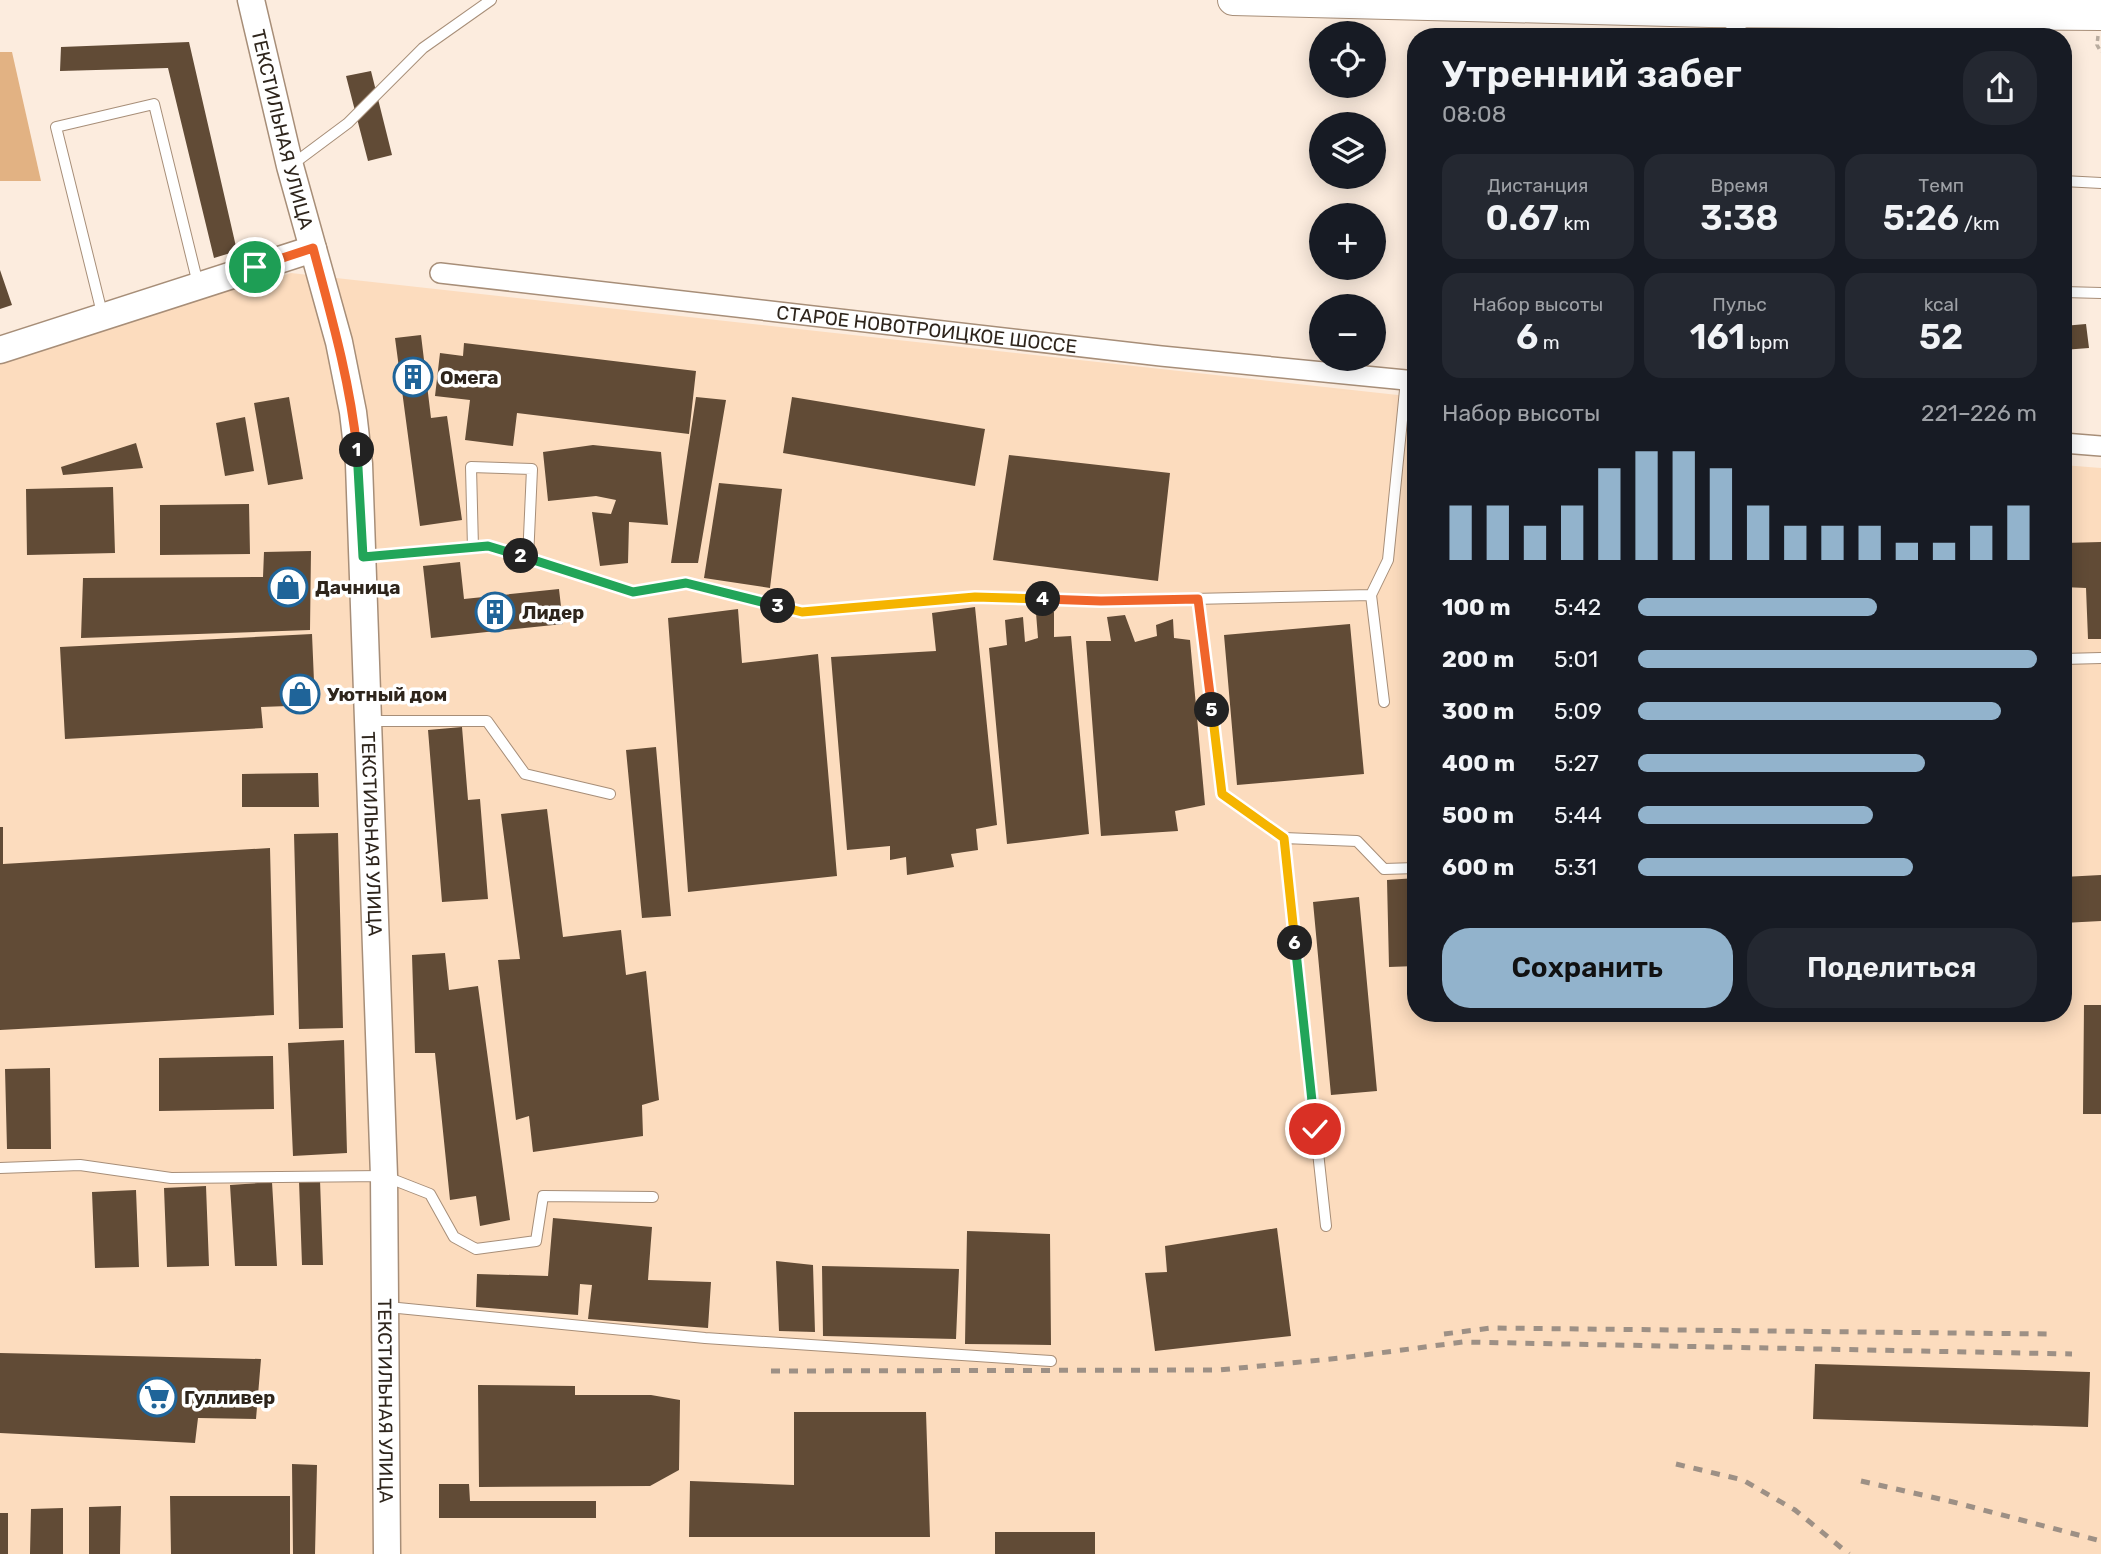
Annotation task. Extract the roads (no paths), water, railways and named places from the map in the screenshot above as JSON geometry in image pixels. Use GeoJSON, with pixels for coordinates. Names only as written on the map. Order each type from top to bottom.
{"type":"FeatureCollection","features":[{"type":"Feature","properties":{"kind":"main road","name":"ТЕКСТИЛЬНАЯ УЛИЦА"},"geometry":{"type":"LineString","coordinates":[[250,0],[290,166],[339,342],[353,412],[359,464],[384,1176],[387,1554]]}},
{"type":"Feature","properties":{"kind":"main road"},"geometry":{"type":"LineString","coordinates":[[1233,0],[2100,23]]}},
{"type":"Feature","properties":{"kind":"main road"},"geometry":{"type":"LineString","coordinates":[[0,350],[313,248]]}},
{"type":"Feature","properties":{"kind":"street","name":"СТАРОЕ НОВОТРОИЦКОЕ ШОССЕ"},"geometry":{"type":"LineString","coordinates":[[440,273],[1161,356],[1407,381]]}},
{"type":"Feature","properties":{"kind":"street"},"geometry":{"type":"LineString","coordinates":[[2072,444],[2101,446]]}},
{"type":"Feature","properties":{"kind":"lane"},"geometry":{"type":"LineString","coordinates":[[290,166],[348,123],[423,48],[491,0]]}},
{"type":"Feature","properties":{"kind":"lane"},"geometry":{"type":"LineString","coordinates":[[1709,12],[1737,28]]}},
{"type":"Feature","properties":{"kind":"lane"},"geometry":{"type":"LineString","coordinates":[[103,317],[56,127],[154,104],[198,285]]}},
{"type":"Feature","properties":{"kind":"lane"},"geometry":{"type":"LineString","coordinates":[[2072,181],[2101,183]]}},
{"type":"Feature","properties":{"kind":"lane"},"geometry":{"type":"LineString","coordinates":[[2072,292],[2101,293]]}},
{"type":"Feature","properties":{"kind":"lane"},"geometry":{"type":"LineString","coordinates":[[1384,702],[1371,595],[1388,560],[1407,412]]}},
{"type":"Feature","properties":{"kind":"lane"},"geometry":{"type":"LineString","coordinates":[[473,548],[471,467],[532,469],[528,559]]}},
{"type":"Feature","properties":{"kind":"lane"},"geometry":{"type":"LineString","coordinates":[[363,557],[488,546],[633,592],[686,583],[802,612],[975,597],[1101,601],[1371,595]]}},
{"type":"Feature","properties":{"kind":"lane"},"geometry":{"type":"LineString","coordinates":[[1198,599],[1222,794],[1284,838],[1357,841],[1384,869],[1407,868]]}},
{"type":"Feature","properties":{"kind":"lane"},"geometry":{"type":"LineString","coordinates":[[2072,659],[2101,658]]}},
{"type":"Feature","properties":{"kind":"lane"},"geometry":{"type":"LineString","coordinates":[[369,721],[487,721],[525,774],[610,794]]}},
{"type":"Feature","properties":{"kind":"lane"},"geometry":{"type":"LineString","coordinates":[[1284,838],[1326,1226]]}},
{"type":"Feature","properties":{"kind":"lane"},"geometry":{"type":"LineString","coordinates":[[0,1168],[80,1165],[171,1178],[384,1176],[430,1194],[454,1237],[476,1249],[536,1241],[543,1196],[653,1197]]}},
{"type":"Feature","properties":{"kind":"lane"},"geometry":{"type":"LineString","coordinates":[[384,1307],[705,1338],[1051,1360]]}},
{"type":"Feature","properties":{"kind":"railway"},"geometry":{"type":"LineString","coordinates":[[1444,1334],[1491,1328],[2050,1334]]}},
{"type":"Feature","properties":{"kind":"railway"},"geometry":{"type":"LineString","coordinates":[[771,1371],[1219,1370],[1463,1342],[2072,1354]]}},
{"type":"Feature","properties":{"kind":"railway"},"geometry":{"type":"LineString","coordinates":[[1676,1464],[1743,1480],[1795,1510],[1849,1554]]}},
{"type":"Feature","properties":{"kind":"railway"},"geometry":{"type":"LineString","coordinates":[[1861,1481],[2101,1541]]}},
{"type":"Feature","properties":{"kind":"place","name":"Омега"},"geometry":{"type":"Point","coordinates":[413,377]}},
{"type":"Feature","properties":{"kind":"place","name":"Дачница"},"geometry":{"type":"Point","coordinates":[288,587]}},
{"type":"Feature","properties":{"kind":"place","name":"Лидер"},"geometry":{"type":"Point","coordinates":[495,612]}},
{"type":"Feature","properties":{"kind":"place","name":"Уютный дом"},"geometry":{"type":"Point","coordinates":[300,694]}},
{"type":"Feature","properties":{"kind":"place","name":"Гулливер"},"geometry":{"type":"Point","coordinates":[157,1397]}}]}
